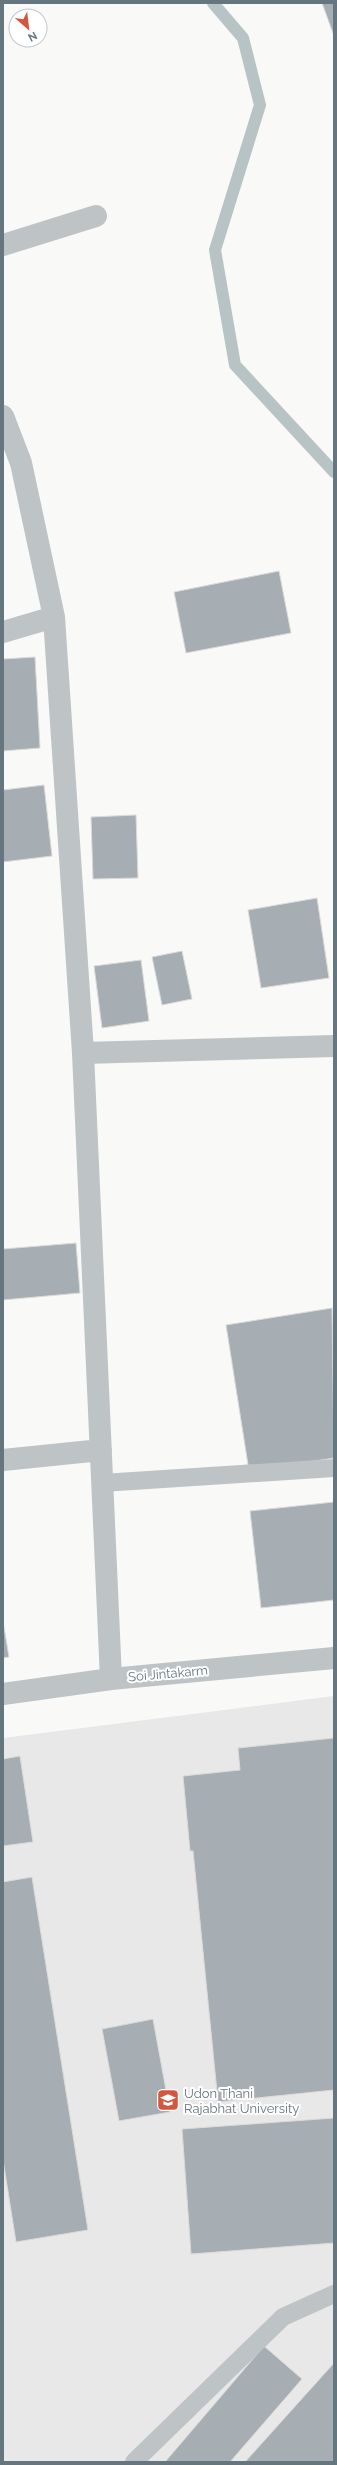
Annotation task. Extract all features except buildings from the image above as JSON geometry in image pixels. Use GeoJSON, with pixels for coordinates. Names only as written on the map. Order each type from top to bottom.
{"type":"FeatureCollection","features":[{"type":"Feature","properties":{"kind":"street"},"geometry":{"type":"LineString","coordinates":[[3,245],[96,216]]}},
{"type":"Feature","properties":{"kind":"street"},"geometry":{"type":"LineString","coordinates":[[3,416],[21,463],[54,617],[83,1053],[111,1679]]}},
{"type":"Feature","properties":{"kind":"street"},"geometry":{"type":"LineString","coordinates":[[3,632],[54,617]]}},
{"type":"Feature","properties":{"kind":"street"},"geometry":{"type":"LineString","coordinates":[[83,1053],[334,1046]]}},
{"type":"Feature","properties":{"kind":"street"},"geometry":{"type":"LineString","coordinates":[[3,1460],[101,1450]]}},
{"type":"Feature","properties":{"kind":"street","name":"Soi Jintakarm"},"geometry":{"type":"LineString","coordinates":[[3,1694],[111,1679],[334,1658]]}},
{"type":"Feature","properties":{"kind":"lane"},"geometry":{"type":"LineString","coordinates":[[102,1483],[334,1468]]}},
{"type":"Feature","properties":{"kind":"lane"},"geometry":{"type":"LineString","coordinates":[[134,2462],[283,2317],[334,2294]]}},
{"type":"Feature","properties":{"kind":"shaded area","name":"Udon Thani Rajabhat University"},"geometry":{"type":"Polygon","coordinates":[[[334,1696],[334,2462],[3,2462],[3,1738],[334,1696]]]}},
{"type":"Feature","properties":{"kind":"waterway"},"geometry":{"type":"LineString","coordinates":[[213,3],[243,38],[260,105],[215,250],[235,365],[334,472]]}},
{"type":"Feature","properties":{"kind":"place","name":"Udon Thani Rajabhat University"},"geometry":{"type":"Point","coordinates":[168,2100]}}]}
